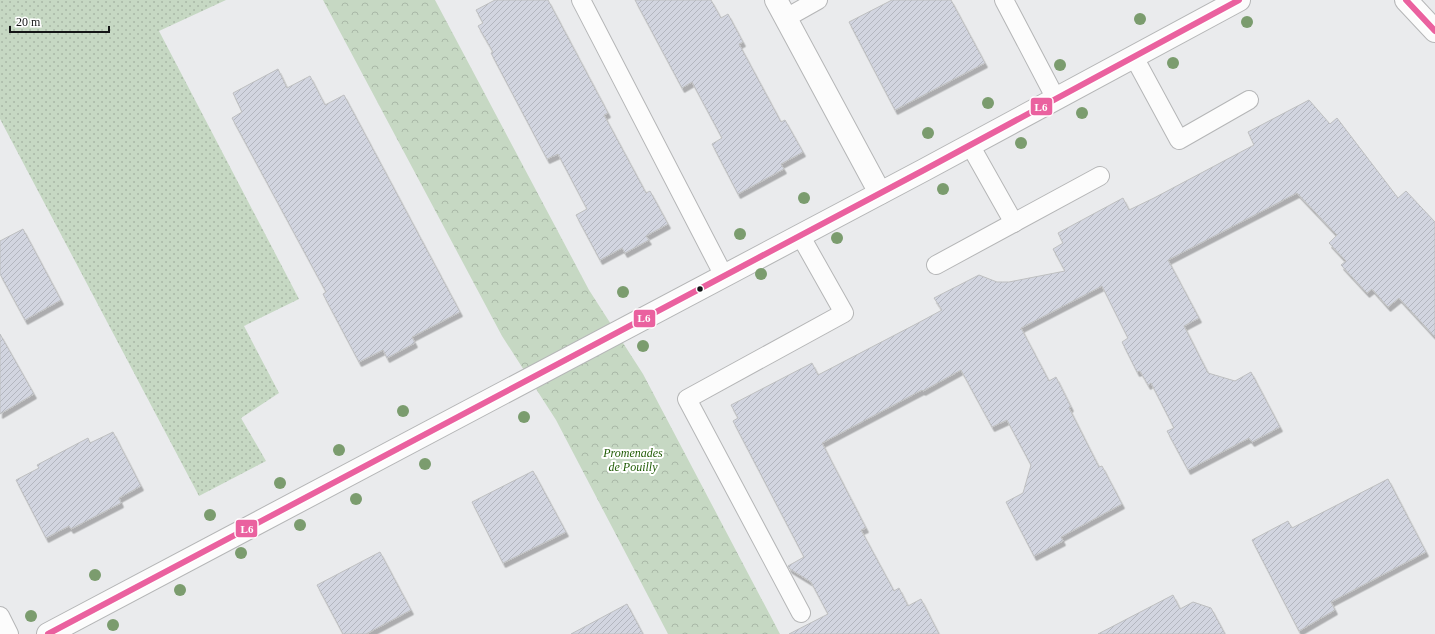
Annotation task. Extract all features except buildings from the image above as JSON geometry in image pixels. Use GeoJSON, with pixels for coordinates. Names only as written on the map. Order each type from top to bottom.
{"type":"FeatureCollection","features":[{"type":"Feature","properties":{"kind":"street"},"geometry":{"type":"LineString","coordinates":[[48,634],[880,193],[1239,0]]}},
{"type":"Feature","properties":{"kind":"street"},"geometry":{"type":"LineString","coordinates":[[1406,0],[1435,30]]}},
{"type":"Feature","properties":{"kind":"street"},"geometry":{"type":"LineString","coordinates":[[781,9],[880,193]]}},
{"type":"Feature","properties":{"kind":"lane"},"geometry":{"type":"LineString","coordinates":[[581,0],[724,276]]}},
{"type":"Feature","properties":{"kind":"lane"},"geometry":{"type":"LineString","coordinates":[[781,9],[818,0]]}},
{"type":"Feature","properties":{"kind":"lane"},"geometry":{"type":"LineString","coordinates":[[1004,0],[1056,99]]}},
{"type":"Feature","properties":{"kind":"lane"},"geometry":{"type":"LineString","coordinates":[[1134,57],[1179,140],[1249,100]]}},
{"type":"Feature","properties":{"kind":"lane"},"geometry":{"type":"LineString","coordinates":[[970,145],[1014,223]]}},
{"type":"Feature","properties":{"kind":"lane"},"geometry":{"type":"LineString","coordinates":[[936,265],[1100,176]]}},
{"type":"Feature","properties":{"kind":"lane"},"geometry":{"type":"LineString","coordinates":[[800,235],[844,313],[687,399],[801,613]]}},
{"type":"Feature","properties":{"kind":"lane"},"geometry":{"type":"LineString","coordinates":[[0,616],[10,634]]}},
{"type":"Feature","properties":{"kind":"green space"},"geometry":{"type":"Polygon","coordinates":[[[0,0],[226,0],[159,31],[299,299],[244,326],[279,393],[241,418],[266,461],[199,496],[0,119],[0,0]]]}},
{"type":"Feature","properties":{"kind":"green space","name":"Promenades de Pouilly"},"geometry":{"type":"Polygon","coordinates":[[[323,0],[435,0],[589,290],[643,374],[780,634],[668,634],[556,420],[502,336],[323,0]]]}},
{"type":"Feature","properties":{"kind":"transit line","name":"L6"},"geometry":{"type":"LineString","coordinates":[[48,634],[924,170],[1239,0]]}},
{"type":"Feature","properties":{"kind":"transit line","name":"L6"},"geometry":{"type":"LineString","coordinates":[[1406,0],[1435,31]]}}]}
